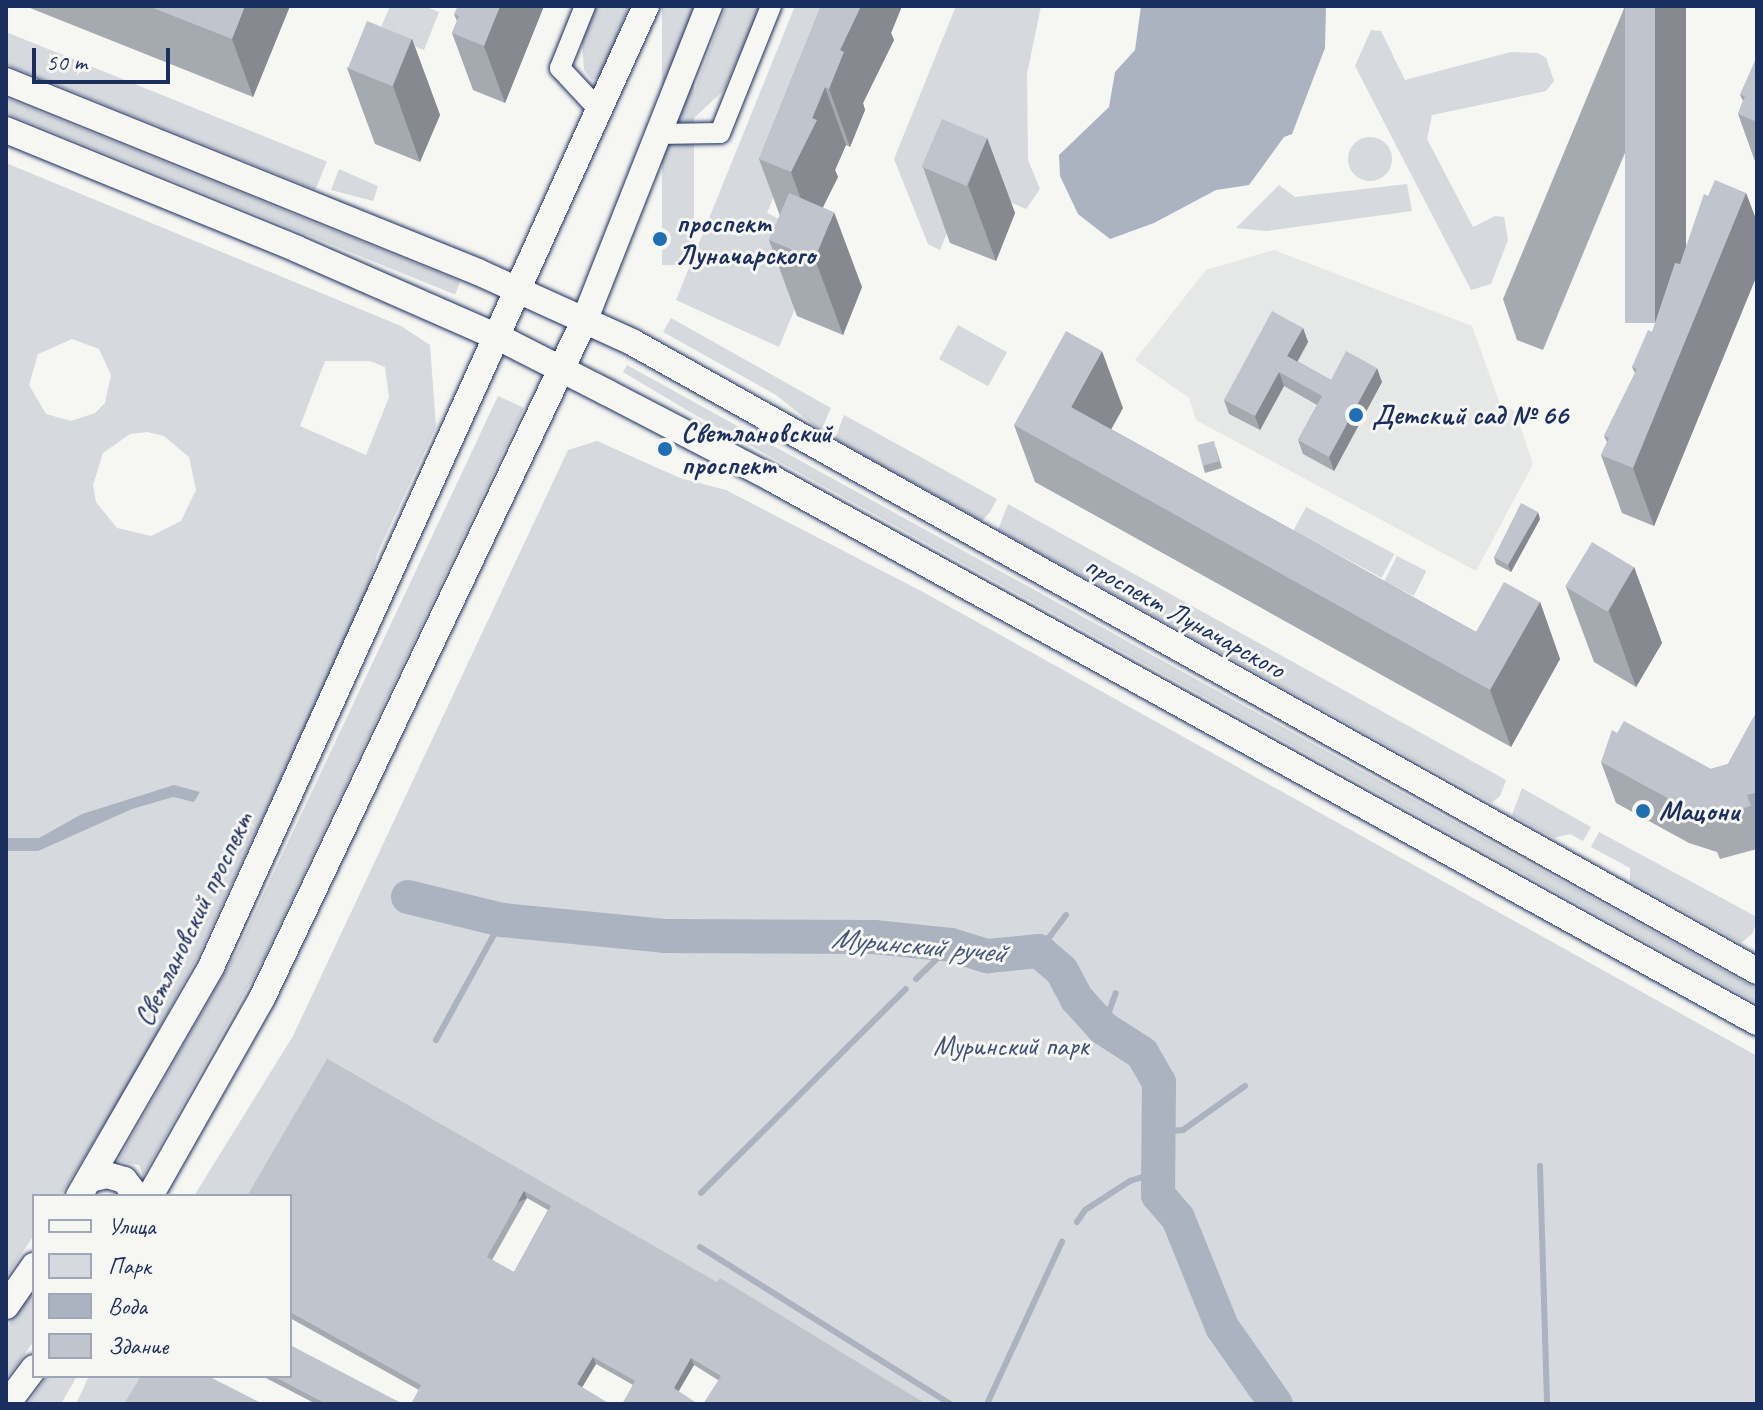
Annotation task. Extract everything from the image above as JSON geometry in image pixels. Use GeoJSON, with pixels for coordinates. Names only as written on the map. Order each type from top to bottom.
{"type":"FeatureCollection","features":[{"type":"Feature","properties":{"kind":"main road","name":"Светлановский проспект"},"geometry":{"type":"LineString","coordinates":[[84,1187],[211,967],[522,290],[646,6]]}},
{"type":"Feature","properties":{"kind":"main road"},"geometry":{"type":"LineString","coordinates":[[151,1194],[262,998],[585,319],[709,6]]}},
{"type":"Feature","properties":{"kind":"main road","name":"проспект Луначарского"},"geometry":{"type":"LineString","coordinates":[[6,81],[522,290],[585,319],[1757,971]]}},
{"type":"Feature","properties":{"kind":"main road"},"geometry":{"type":"LineString","coordinates":[[6,130],[500,338],[561,369],[773,479],[1757,1022]]}},
{"type":"Feature","properties":{"kind":"main road"},"geometry":{"type":"LineString","coordinates":[[84,1187],[107,1175],[124,1180],[135,1194]]}},
{"type":"Feature","properties":{"kind":"main road"},"geometry":{"type":"LineString","coordinates":[[6,1306],[32,1269]]}},
{"type":"Feature","properties":{"kind":"main road"},"geometry":{"type":"LineString","coordinates":[[7,1404],[32,1371]]}},
{"type":"Feature","properties":{"kind":"street"},"geometry":{"type":"LineString","coordinates":[[585,6],[560,68],[601,112]]}},
{"type":"Feature","properties":{"kind":"street"},"geometry":{"type":"LineString","coordinates":[[658,134],[720,133],[771,6]]}},
{"type":"Feature","properties":{"kind":"shaded area","name":"Детский сад № 66"},"geometry":{"type":"Polygon","coordinates":[[[1274,250],[1472,326],[1500,404],[1515,411],[1533,464],[1476,571],[1196,420],[1189,398],[1135,360],[1206,270],[1274,250]]]}},
{"type":"Feature","properties":{"kind":"green space"},"geometry":{"type":"Polygon","coordinates":[[[390,6],[424,6],[439,12],[424,50],[379,32],[390,6]]]}},
{"type":"Feature","properties":{"kind":"green space"},"geometry":{"type":"Polygon","coordinates":[[[596,6],[629,6],[601,76],[592,80],[584,70],[582,41],[596,6]]]}},
{"type":"Feature","properties":{"kind":"green space"},"geometry":{"type":"Polygon","coordinates":[[[662,6],[694,6],[694,265],[662,265],[662,6]]]}},
{"type":"Feature","properties":{"kind":"green space"},"geometry":{"type":"Polygon","coordinates":[[[726,6],[761,6],[724,90],[692,120],[683,121],[726,6]]]}},
{"type":"Feature","properties":{"kind":"green space"},"geometry":{"type":"Polygon","coordinates":[[[795,6],[852,6],[767,213],[823,241],[779,347],[676,300],[795,6]]]}},
{"type":"Feature","properties":{"kind":"green space"},"geometry":{"type":"Polygon","coordinates":[[[956,6],[1041,6],[1027,74],[1028,160],[1040,189],[1026,209],[968,183],[940,250],[928,244],[894,159],[956,6]]]}},
{"type":"Feature","properties":{"kind":"green space"},"geometry":{"type":"Polygon","coordinates":[[[1371,30],[1381,31],[1405,80],[1511,52],[1538,53],[1546,58],[1554,81],[1546,91],[1432,115],[1427,139],[1473,227],[1495,216],[1504,217],[1508,240],[1491,284],[1471,290],[1355,66],[1371,30]]]}},
{"type":"Feature","properties":{"kind":"green space"},"geometry":{"type":"Polygon","coordinates":[[[6,32],[327,162],[316,189],[6,64],[6,32]]]}},
{"type":"Feature","properties":{"kind":"green space"},"geometry":{"type":"Polygon","coordinates":[[[6,98],[460,282],[455,295],[6,113],[6,98]]]}},
{"type":"Feature","properties":{"kind":"green space"},"geometry":{"type":"Polygon","coordinates":[[[1370,137],[1385,144],[1392,159],[1385,174],[1370,181],[1355,174],[1348,159],[1355,144],[1370,137]]]}},
{"type":"Feature","properties":{"kind":"green space"},"geometry":{"type":"Polygon","coordinates":[[[6,163],[401,326],[430,345],[436,427],[377,554],[366,596],[198,956],[129,1085],[61,1194],[32,1194],[32,1238],[6,1277],[6,163]],[[72,339],[38,354],[29,385],[46,414],[71,421],[95,413],[105,403],[111,375],[99,349],[72,339]],[[325,361],[300,426],[366,455],[389,397],[385,367],[370,361],[325,361]],[[147,432],[130,434],[103,453],[93,485],[96,502],[117,528],[151,536],[181,521],[196,490],[189,457],[164,436],[147,432]]]}},
{"type":"Feature","properties":{"kind":"green space"},"geometry":{"type":"Polygon","coordinates":[[[339,169],[378,186],[373,201],[331,190],[339,169]]]}},
{"type":"Feature","properties":{"kind":"green space"},"geometry":{"type":"Polygon","coordinates":[[[1407,184],[1412,211],[1267,231],[1236,228],[1279,185],[1295,197],[1407,184]]]}},
{"type":"Feature","properties":{"kind":"green space"},"geometry":{"type":"Polygon","coordinates":[[[671,318],[831,408],[821,431],[776,395],[663,332],[671,318]]]}},
{"type":"Feature","properties":{"kind":"green space"},"geometry":{"type":"Polygon","coordinates":[[[958,325],[1007,352],[988,386],[939,359],[958,325]]]}},
{"type":"Feature","properties":{"kind":"green space"},"geometry":{"type":"Polygon","coordinates":[[[627,365],[1757,989],[1757,1003],[690,412],[623,372],[627,365]]]}},
{"type":"Feature","properties":{"kind":"green space"},"geometry":{"type":"Polygon","coordinates":[[[498,396],[524,408],[263,960],[143,1176],[139,1165],[118,1161],[237,951],[498,396]]]}},
{"type":"Feature","properties":{"kind":"green space"},"geometry":{"type":"Polygon","coordinates":[[[844,415],[997,499],[990,512],[982,521],[835,439],[844,415]]]}},
{"type":"Feature","properties":{"kind":"green space","name":"Муринский парк"},"geometry":{"type":"Polygon","coordinates":[[[597,441],[680,478],[726,490],[923,592],[1757,1056],[1757,1404],[917,1404],[722,1285],[413,1111],[257,1194],[195,1194],[293,1036],[568,450],[597,441]]]}},
{"type":"Feature","properties":{"kind":"green space"},"geometry":{"type":"Polygon","coordinates":[[[1008,504],[1506,780],[1500,796],[1492,803],[998,530],[1008,504]]]}},
{"type":"Feature","properties":{"kind":"green space"},"geometry":{"type":"Polygon","coordinates":[[[1306,507],[1394,554],[1382,578],[1293,531],[1306,507]]]}},
{"type":"Feature","properties":{"kind":"green space"},"geometry":{"type":"Polygon","coordinates":[[[1397,556],[1426,571],[1414,596],[1384,581],[1397,556]]]}},
{"type":"Feature","properties":{"kind":"green space"},"geometry":{"type":"Polygon","coordinates":[[[1522,788],[1591,827],[1583,841],[1570,834],[1554,838],[1512,815],[1522,788]]]}},
{"type":"Feature","properties":{"kind":"green space"},"geometry":{"type":"Polygon","coordinates":[[[1599,832],[1757,917],[1753,933],[1741,943],[1630,881],[1630,868],[1591,847],[1599,832]]]}},
{"type":"Feature","properties":{"kind":"green space"},"geometry":{"type":"Polygon","coordinates":[[[32,1291],[32,1344],[6,1379],[6,1328],[32,1291]]]}},
{"type":"Feature","properties":{"kind":"green space"},"geometry":{"type":"Polygon","coordinates":[[[46,1378],[76,1378],[61,1404],[28,1404],[46,1378]]]}},
{"type":"Feature","properties":{"kind":"green space"},"geometry":{"type":"Polygon","coordinates":[[[88,1378],[146,1378],[130,1404],[76,1404],[88,1378]]]}},
{"type":"Feature","properties":{"kind":"water"},"geometry":{"type":"Polygon","coordinates":[[[1141,6],[1326,6],[1325,48],[1292,134],[1284,137],[1249,185],[1216,190],[1154,223],[1110,239],[1078,214],[1060,176],[1059,155],[1109,107],[1115,72],[1135,50],[1141,6]]]}},
{"type":"Feature","properties":{"kind":"water"},"geometry":{"type":"Polygon","coordinates":[[[174,785],[200,792],[194,802],[173,797],[132,809],[38,851],[6,851],[6,838],[39,838],[82,814],[174,785]]]}},
{"type":"Feature","properties":{"kind":"building"},"geometry":{"type":"Polygon","coordinates":[[[148,6],[245,6],[232,39],[148,6]]]}},
{"type":"Feature","properties":{"kind":"building"},"geometry":{"type":"Polygon","coordinates":[[[458,6],[500,6],[484,46],[452,33],[459,16],[454,14],[458,6]]]}},
{"type":"Feature","properties":{"kind":"building"},"geometry":{"type":"Polygon","coordinates":[[[821,6],[861,6],[840,50],[844,52],[829,89],[825,87],[812,118],[817,120],[791,172],[759,159],[821,6]]]}},
{"type":"Feature","properties":{"kind":"building"},"geometry":{"type":"Polygon","coordinates":[[[1625,6],[1655,6],[1655,323],[1625,323],[1625,6]]]}},
{"type":"Feature","properties":{"kind":"building"},"geometry":{"type":"Polygon","coordinates":[[[367,21],[412,39],[392,86],[348,68],[367,21]]]}},
{"type":"Feature","properties":{"kind":"building"},"geometry":{"type":"Polygon","coordinates":[[[1756,58],[1757,122],[1738,114],[1745,96],[1740,95],[1756,58]]]}},
{"type":"Feature","properties":{"kind":"building"},"geometry":{"type":"Polygon","coordinates":[[[942,119],[987,138],[967,186],[922,167],[942,119]]]}},
{"type":"Feature","properties":{"kind":"building"},"geometry":{"type":"Polygon","coordinates":[[[1715,180],[1746,193],[1633,468],[1601,455],[1609,438],[1604,436],[1637,369],[1632,367],[1648,330],[1652,332],[1675,263],[1680,264],[1704,194],[1708,196],[1715,180]]]}},
{"type":"Feature","properties":{"kind":"building"},"geometry":{"type":"Polygon","coordinates":[[[789,193],[834,212],[814,259],[769,240],[789,193]]]}},
{"type":"Feature","properties":{"kind":"building"},"geometry":{"type":"Polygon","coordinates":[[[1272,311],[1303,328],[1287,356],[1331,380],[1346,351],[1377,368],[1329,457],[1298,440],[1322,396],[1279,372],[1255,416],[1224,400],[1272,311]]]}},
{"type":"Feature","properties":{"kind":"building"},"geometry":{"type":"Polygon","coordinates":[[[1066,331],[1102,351],[1071,407],[1476,632],[1504,582],[1540,602],[1490,690],[1014,425],[1066,331]]]}},
{"type":"Feature","properties":{"kind":"building"},"geometry":{"type":"Polygon","coordinates":[[[1214,441],[1219,461],[1203,465],[1198,445],[1214,441]]]}},
{"type":"Feature","properties":{"kind":"building"},"geometry":{"type":"Polygon","coordinates":[[[1521,503],[1538,512],[1508,565],[1494,557],[1521,503]]]}},
{"type":"Feature","properties":{"kind":"building"},"geometry":{"type":"Polygon","coordinates":[[[1592,542],[1634,567],[1607,612],[1565,587],[1592,542]]]}},
{"type":"Feature","properties":{"kind":"building"},"geometry":{"type":"Polygon","coordinates":[[[1757,711],[1757,789],[1755,793],[1747,795],[1751,806],[1705,819],[1703,812],[1675,802],[1601,762],[1612,730],[1617,733],[1624,721],[1711,769],[1728,764],[1757,711]]]}},
{"type":"Feature","properties":{"kind":"building"},"geometry":{"type":"Polygon","coordinates":[[[327,1059],[717,1282],[720,1278],[926,1404],[703,1404],[721,1376],[691,1358],[674,1388],[698,1404],[622,1404],[635,1381],[593,1357],[577,1384],[610,1404],[411,1404],[421,1385],[292,1313],[292,1194],[248,1194],[327,1059]],[[524,1191],[487,1257],[514,1272],[551,1206],[524,1191]]]}},
{"type":"Feature","properties":{"kind":"building"},"geometry":{"type":"Polygon","coordinates":[[[292,1346],[403,1404],[326,1404],[277,1378],[292,1378],[292,1346]]]}},
{"type":"Feature","properties":{"kind":"building"},"geometry":{"type":"Polygon","coordinates":[[[140,1378],[212,1378],[263,1404],[124,1404],[140,1378]]]}},
{"type":"Feature","properties":{"kind":"waterway","name":"Муринский ручей"},"geometry":{"type":"LineString","coordinates":[[408,897],[502,920],[664,936],[874,937],[951,945],[988,956],[1039,951],[1062,971],[1077,999],[1103,1028],[1142,1053],[1159,1082],[1158,1195],[1178,1218],[1222,1327],[1276,1404]]}},
{"type":"Feature","properties":{"kind":"waterway"},"geometry":{"type":"LineString","coordinates":[[1039,951],[1066,915]]}},
{"type":"Feature","properties":{"kind":"waterway"},"geometry":{"type":"LineString","coordinates":[[436,1040],[502,920]]}},
{"type":"Feature","properties":{"kind":"waterway"},"geometry":{"type":"LineString","coordinates":[[916,979],[951,945]]}},
{"type":"Feature","properties":{"kind":"waterway"},"geometry":{"type":"LineString","coordinates":[[701,1193],[906,989]]}},
{"type":"Feature","properties":{"kind":"waterway"},"geometry":{"type":"LineString","coordinates":[[1103,1028],[1116,993]]}},
{"type":"Feature","properties":{"kind":"waterway"},"geometry":{"type":"LineString","coordinates":[[1161,1132],[1183,1130],[1245,1086]]}},
{"type":"Feature","properties":{"kind":"waterway"},"geometry":{"type":"LineString","coordinates":[[1540,1166],[1547,1404]]}},
{"type":"Feature","properties":{"kind":"waterway"},"geometry":{"type":"LineString","coordinates":[[1077,1222],[1085,1210],[1130,1181],[1161,1171]]}},
{"type":"Feature","properties":{"kind":"waterway"},"geometry":{"type":"LineString","coordinates":[[987,1404],[1062,1242]]}},
{"type":"Feature","properties":{"kind":"waterway"},"geometry":{"type":"LineString","coordinates":[[700,1247],[950,1404]]}},
{"type":"Feature","properties":{"kind":"place","name":"проспект Луначарского"},"geometry":{"type":"Point","coordinates":[660,239]}},
{"type":"Feature","properties":{"kind":"place","name":"Детский сад № 66"},"geometry":{"type":"Point","coordinates":[1356,415]}},
{"type":"Feature","properties":{"kind":"place","name":"Светлановский проспект"},"geometry":{"type":"Point","coordinates":[665,449]}},
{"type":"Feature","properties":{"kind":"place","name":"Мацони"},"geometry":{"type":"Point","coordinates":[1643,811]}}]}
